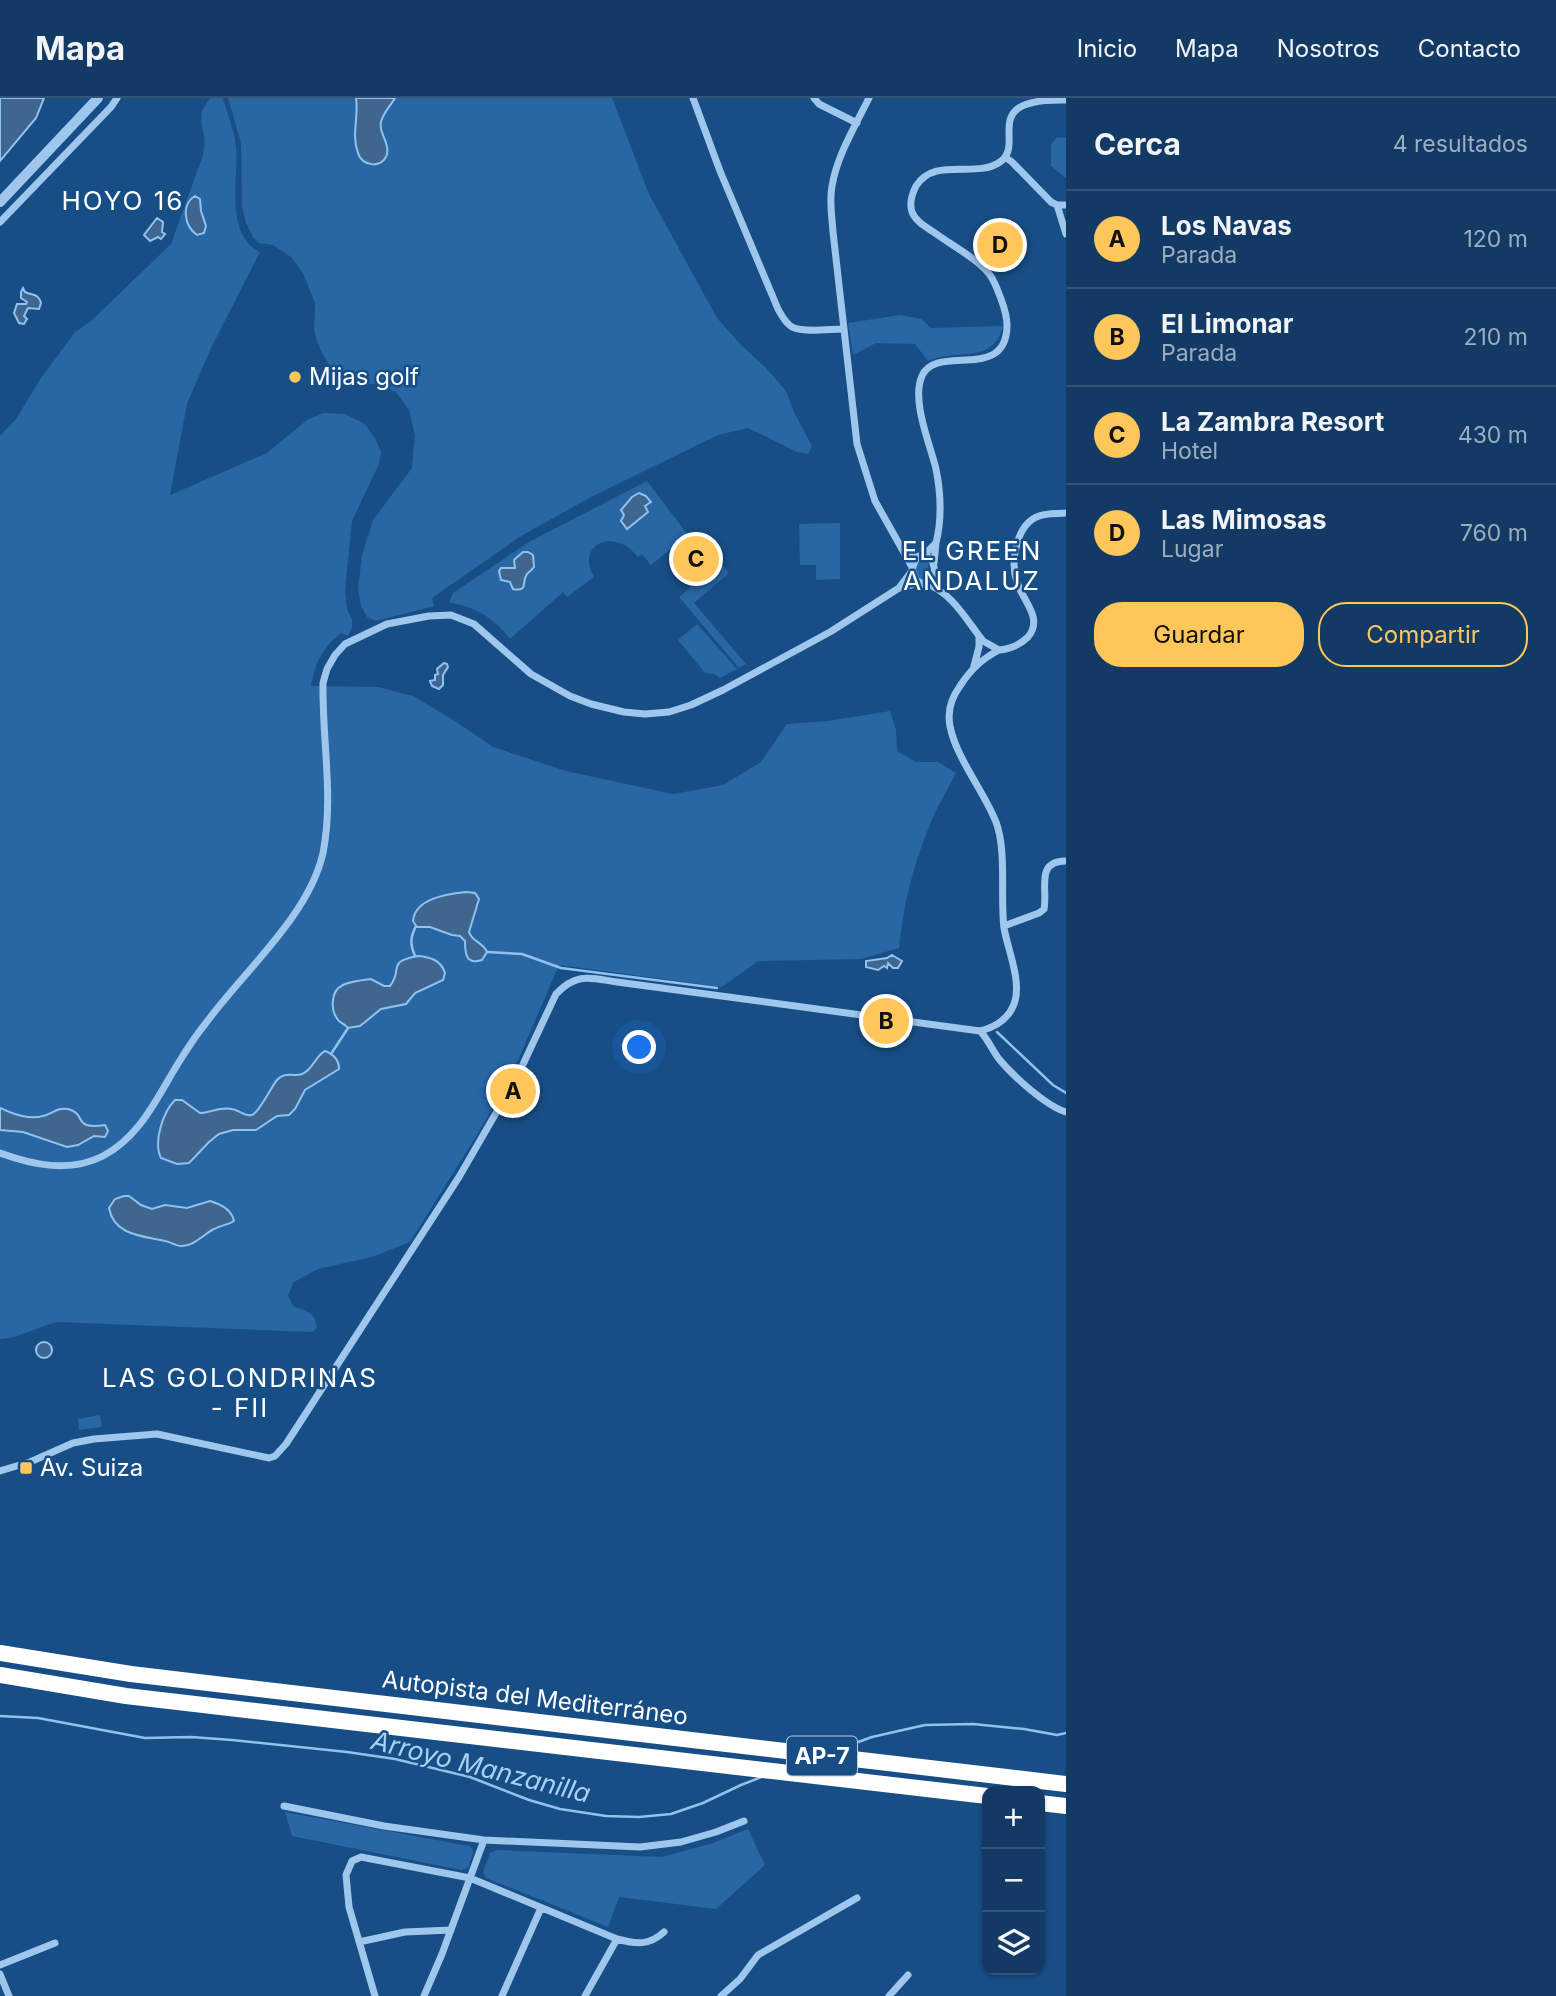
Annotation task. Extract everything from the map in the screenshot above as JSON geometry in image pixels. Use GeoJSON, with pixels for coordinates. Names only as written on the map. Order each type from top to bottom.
{"type":"FeatureCollection","features":[{"type":"Feature","properties":{"kind":"highway","name":"Autopista del Mediterráneo"},"geometry":{"type":"LineString","coordinates":[[0,1653],[131,1674],[1066,1784]]}},
{"type":"Feature","properties":{"kind":"highway","name":"Autopista del Mediterráneo"},"geometry":{"type":"LineString","coordinates":[[0,1675],[126,1696],[982,1796]]}},
{"type":"Feature","properties":{"kind":"highway"},"geometry":{"type":"LineString","coordinates":[[1045,1804],[1066,1806]]}},
{"type":"Feature","properties":{"kind":"street"},"geometry":{"type":"LineString","coordinates":[[0,222],[8,199],[99,98]]}},
{"type":"Feature","properties":{"kind":"street"},"geometry":{"type":"LineString","coordinates":[[8,199],[111,107],[117,98]]}},
{"type":"Feature","properties":{"kind":"street"},"geometry":{"type":"LineString","coordinates":[[693,98],[720,172],[785,321],[799,329],[843,329]]}},
{"type":"Feature","properties":{"kind":"street"},"geometry":{"type":"LineString","coordinates":[[814,98],[819,104],[857,123]]}},
{"type":"Feature","properties":{"kind":"street"},"geometry":{"type":"LineString","coordinates":[[869,98],[837,165],[831,203],[852,414],[863,468],[875,501],[923,584]]}},
{"type":"Feature","properties":{"kind":"street"},"geometry":{"type":"LineString","coordinates":[[923,584],[934,576],[940,499],[920,404],[920,379],[924,372],[940,363],[980,360],[995,352],[1001,347],[1006,335],[1007,323],[996,286],[989,274],[919,222],[912,213],[912,197],[920,181],[935,171],[986,166],[998,163],[1005,157],[1009,142],[1009,117],[1014,109],[1037,100],[1066,100]]}},
{"type":"Feature","properties":{"kind":"street"},"geometry":{"type":"LineString","coordinates":[[1005,157],[1051,202],[1066,205]]}},
{"type":"Feature","properties":{"kind":"street"},"geometry":{"type":"LineString","coordinates":[[1057,205],[1066,234]]}},
{"type":"Feature","properties":{"kind":"street"},"geometry":{"type":"LineString","coordinates":[[0,1471],[30,1462],[73,1443],[157,1434],[269,1458],[275,1457],[458,1177],[518,1075],[556,994],[564,985],[575,979],[617,982],[980,1031],[1008,1016],[1017,988],[1004,926],[1001,843],[997,823],[959,750],[950,725],[950,709],[953,697],[973,668],[999,650],[1010,649],[1023,642],[1031,632],[1033,614],[1017,582],[1015,571],[1022,528],[1041,515],[1066,513]]}},
{"type":"Feature","properties":{"kind":"street"},"geometry":{"type":"LineString","coordinates":[[0,1153],[38,1164],[71,1166],[100,1158],[125,1141],[155,1104],[202,1027],[302,901],[323,853],[327,819],[323,683],[335,654],[345,644],[387,624],[429,615],[452,615],[474,624],[531,674],[570,696],[624,712],[668,712],[691,705],[734,684],[831,632],[899,588],[921,556],[936,543]]}},
{"type":"Feature","properties":{"kind":"street"},"geometry":{"type":"LineString","coordinates":[[902,549],[910,555],[930,558],[934,564]]}},
{"type":"Feature","properties":{"kind":"street"},"geometry":{"type":"LineString","coordinates":[[899,588],[923,584],[936,588],[949,598],[979,636],[999,650]]}},
{"type":"Feature","properties":{"kind":"street"},"geometry":{"type":"LineString","coordinates":[[973,668],[979,636]]}},
{"type":"Feature","properties":{"kind":"street"},"geometry":{"type":"LineString","coordinates":[[1004,926],[1044,909],[1045,873],[1056,861],[1066,862]]}},
{"type":"Feature","properties":{"kind":"street"},"geometry":{"type":"LineString","coordinates":[[980,1031],[999,1059],[1037,1096],[1066,1112]]}},
{"type":"Feature","properties":{"kind":"street"},"geometry":{"type":"LineString","coordinates":[[284,1805],[384,1826],[484,1840],[640,1847],[659,1846],[716,1832],[744,1821]]}},
{"type":"Feature","properties":{"kind":"street"},"geometry":{"type":"LineString","coordinates":[[424,1996],[484,1840]]}},
{"type":"Feature","properties":{"kind":"street"},"geometry":{"type":"LineString","coordinates":[[375,1996],[349,1907],[346,1875],[352,1861],[361,1857],[470,1878],[632,1943],[645,1944],[664,1932]]}},
{"type":"Feature","properties":{"kind":"street"},"geometry":{"type":"LineString","coordinates":[[721,1996],[740,1979],[758,1955],[857,1898]]}},
{"type":"Feature","properties":{"kind":"street"},"geometry":{"type":"LineString","coordinates":[[502,1996],[541,1908]]}},
{"type":"Feature","properties":{"kind":"street"},"geometry":{"type":"LineString","coordinates":[[359,1942],[405,1932],[451,1930]]}},
{"type":"Feature","properties":{"kind":"street"},"geometry":{"type":"LineString","coordinates":[[585,1996],[617,1939]]}},
{"type":"Feature","properties":{"kind":"street"},"geometry":{"type":"LineString","coordinates":[[0,1965],[55,1943]]}},
{"type":"Feature","properties":{"kind":"street"},"geometry":{"type":"LineString","coordinates":[[0,1974],[9,1996]]}},
{"type":"Feature","properties":{"kind":"street"},"geometry":{"type":"LineString","coordinates":[[889,1996],[908,1975]]}},
{"type":"Feature","properties":{"kind":"shaded area"},"geometry":{"type":"Polygon","coordinates":[[[0,98],[44,98],[36,118],[0,161],[0,98]]]}},
{"type":"Feature","properties":{"kind":"shaded area"},"geometry":{"type":"Polygon","coordinates":[[[211,98],[223,98],[234,134],[237,219],[241,233],[249,244],[260,252],[211,348],[187,404],[170,495],[267,453],[307,420],[323,413],[345,414],[365,424],[381,452],[379,464],[352,521],[345,590],[352,627],[348,636],[341,633],[325,650],[311,686],[378,687],[413,696],[493,747],[566,771],[673,794],[723,785],[761,762],[787,724],[828,721],[890,711],[896,730],[897,751],[916,762],[938,762],[956,773],[935,813],[918,856],[906,902],[899,948],[861,959],[758,961],[722,987],[559,965],[513,1072],[410,1242],[372,1257],[318,1269],[294,1282],[288,1295],[293,1306],[310,1313],[314,1318],[317,1328],[312,1332],[56,1322],[11,1338],[0,1339],[0,436],[16,419],[39,381],[75,332],[91,321],[171,244],[203,155],[201,116],[211,98]]]}},
{"type":"Feature","properties":{"kind":"shaded area"},"geometry":{"type":"Polygon","coordinates":[[[228,98],[612,98],[649,194],[717,318],[786,391],[812,446],[808,454],[797,452],[748,428],[718,435],[591,497],[521,536],[432,598],[434,606],[376,621],[367,617],[361,606],[358,589],[362,555],[373,520],[412,468],[415,435],[409,410],[396,392],[374,384],[347,384],[337,379],[320,349],[314,331],[315,303],[303,273],[291,257],[273,245],[259,243],[253,237],[242,206],[241,143],[228,98]]]}},
{"type":"Feature","properties":{"kind":"shaded area"},"geometry":{"type":"Polygon","coordinates":[[[356,98],[395,98],[381,122],[387,154],[385,159],[377,164],[364,161],[358,153],[355,139],[356,98]]]}},
{"type":"Feature","properties":{"kind":"shaded area"},"geometry":{"type":"Polygon","coordinates":[[[1057,137],[1066,138],[1066,178],[1051,166],[1051,145],[1057,137]]]}},
{"type":"Feature","properties":{"kind":"shaded area"},"geometry":{"type":"Polygon","coordinates":[[[195,196],[200,199],[206,226],[204,233],[197,235],[189,226],[186,215],[188,204],[195,196]]]}},
{"type":"Feature","properties":{"kind":"shaded area"},"geometry":{"type":"Polygon","coordinates":[[[157,218],[163,222],[162,232],[165,234],[161,239],[158,237],[150,241],[144,235],[157,218]]]}},
{"type":"Feature","properties":{"kind":"shaded area"},"geometry":{"type":"Polygon","coordinates":[[[23,288],[25,292],[37,296],[41,303],[39,309],[28,308],[24,324],[19,323],[14,313],[17,304],[27,302],[21,298],[23,288]]]}},
{"type":"Feature","properties":{"kind":"shaded area"},"geometry":{"type":"Polygon","coordinates":[[[900,315],[921,319],[931,328],[1003,326],[992,346],[973,353],[928,361],[915,344],[876,343],[853,355],[848,323],[900,315]]]}},
{"type":"Feature","properties":{"kind":"shaded area"},"geometry":{"type":"Polygon","coordinates":[[[647,481],[688,535],[651,565],[642,554],[638,557],[618,543],[600,543],[593,548],[589,556],[589,566],[594,577],[567,597],[563,592],[510,639],[484,614],[449,602],[453,593],[529,542],[647,481]]]}},
{"type":"Feature","properties":{"kind":"shaded area"},"geometry":{"type":"Polygon","coordinates":[[[639,493],[651,502],[645,506],[648,512],[627,529],[621,521],[624,515],[621,510],[639,493]]]}},
{"type":"Feature","properties":{"kind":"shaded area"},"geometry":{"type":"Polygon","coordinates":[[[840,523],[840,579],[816,580],[816,565],[800,565],[799,524],[840,523]]]}},
{"type":"Feature","properties":{"kind":"shaded area"},"geometry":{"type":"Polygon","coordinates":[[[523,552],[533,555],[534,567],[525,577],[523,588],[513,589],[510,582],[501,580],[499,571],[501,568],[515,568],[514,560],[523,552]]]}},
{"type":"Feature","properties":{"kind":"shaded area"},"geometry":{"type":"Polygon","coordinates":[[[922,559],[928,563],[929,576],[924,580],[919,579],[916,571],[916,566],[922,559]]]}},
{"type":"Feature","properties":{"kind":"shaded area"},"geometry":{"type":"Polygon","coordinates":[[[720,562],[729,573],[694,603],[746,664],[739,668],[679,597],[720,562]]]}},
{"type":"Feature","properties":{"kind":"shaded area"},"geometry":{"type":"Polygon","coordinates":[[[697,624],[737,669],[720,678],[705,673],[678,640],[697,624]]]}},
{"type":"Feature","properties":{"kind":"shaded area"},"geometry":{"type":"Polygon","coordinates":[[[444,663],[448,667],[443,675],[443,685],[439,689],[432,686],[430,681],[435,680],[437,669],[444,663]]]}},
{"type":"Feature","properties":{"kind":"shaded area"},"geometry":{"type":"Polygon","coordinates":[[[466,892],[475,893],[479,899],[469,932],[487,952],[482,960],[477,961],[467,957],[465,941],[460,936],[430,927],[417,927],[413,921],[415,913],[426,902],[466,892]]]}},
{"type":"Feature","properties":{"kind":"shaded area"},"geometry":{"type":"Polygon","coordinates":[[[892,955],[902,961],[898,968],[893,968],[888,963],[887,968],[884,966],[878,970],[866,967],[866,961],[892,955]]]}},
{"type":"Feature","properties":{"kind":"shaded area"},"geometry":{"type":"Polygon","coordinates":[[[418,956],[438,962],[445,973],[443,980],[415,993],[406,1004],[381,1009],[360,1026],[348,1028],[339,1021],[333,1002],[339,988],[349,983],[371,979],[390,986],[398,964],[418,956]]]}},
{"type":"Feature","properties":{"kind":"shaded area"},"geometry":{"type":"Polygon","coordinates":[[[325,1051],[335,1058],[339,1069],[305,1090],[289,1115],[277,1116],[256,1130],[233,1130],[219,1134],[189,1163],[177,1164],[161,1158],[158,1144],[160,1128],[175,1100],[182,1100],[200,1113],[228,1108],[252,1115],[280,1077],[306,1072],[325,1051]]]}},
{"type":"Feature","properties":{"kind":"shaded area"},"geometry":{"type":"Polygon","coordinates":[[[0,1108],[27,1117],[38,1117],[68,1109],[74,1111],[84,1123],[105,1125],[108,1131],[105,1137],[94,1136],[78,1145],[67,1147],[23,1132],[0,1130],[0,1108]]]}},
{"type":"Feature","properties":{"kind":"shaded area"},"geometry":{"type":"Polygon","coordinates":[[[129,1196],[152,1209],[165,1205],[187,1208],[210,1201],[228,1211],[234,1221],[214,1229],[190,1244],[179,1246],[139,1236],[117,1224],[109,1208],[115,1199],[129,1196]]]}},
{"type":"Feature","properties":{"kind":"shaded area"},"geometry":{"type":"Polygon","coordinates":[[[41,1342],[47,1342],[52,1350],[50,1356],[41,1358],[36,1353],[36,1347],[41,1342]]]}},
{"type":"Feature","properties":{"kind":"shaded area"},"geometry":{"type":"Polygon","coordinates":[[[100,1415],[102,1427],[79,1430],[78,1419],[100,1415]]]}},
{"type":"Feature","properties":{"kind":"shaded area"},"geometry":{"type":"Polygon","coordinates":[[[285,1812],[469,1846],[473,1853],[468,1868],[461,1870],[292,1836],[285,1812]]]}},
{"type":"Feature","properties":{"kind":"shaded area"},"geometry":{"type":"Polygon","coordinates":[[[748,1829],[765,1865],[716,1909],[619,1897],[608,1927],[486,1878],[483,1872],[490,1853],[497,1850],[662,1857],[713,1843],[748,1829]]]}},
{"type":"Feature","properties":{"kind":"waterway"},"geometry":{"type":"LineString","coordinates":[[415,956],[411,941],[416,926]]}},
{"type":"Feature","properties":{"kind":"waterway"},"geometry":{"type":"LineString","coordinates":[[487,952],[522,954],[561,968],[717,988]]}},
{"type":"Feature","properties":{"kind":"waterway"},"geometry":{"type":"LineString","coordinates":[[331,1054],[348,1028]]}},
{"type":"Feature","properties":{"kind":"waterway"},"geometry":{"type":"LineString","coordinates":[[997,1032],[1053,1085],[1066,1093]]}},
{"type":"Feature","properties":{"kind":"waterway","name":"Arroyo Manzanilla"},"geometry":{"type":"LineString","coordinates":[[0,1716],[38,1718],[145,1738],[232,1740],[395,1759],[470,1777],[560,1809],[606,1816],[671,1814],[764,1776]]}},
{"type":"Feature","properties":{"kind":"waterway","name":"Arroyo Manzanilla"},"geometry":{"type":"LineString","coordinates":[[836,1750],[872,1737],[925,1725],[973,1724],[1057,1735],[1066,1733]]}},
{"type":"Feature","properties":{"kind":"waterway","name":"Arroyo Manzanilla"},"geometry":{"type":"LineString","coordinates":[[794,1766],[807,1761]]}},
{"type":"Feature","properties":{"kind":"place","name":"Las Mimosas"},"geometry":{"type":"Point","coordinates":[1000,245]}},
{"type":"Feature","properties":{"kind":"place","name":"Mijas golf"},"geometry":{"type":"Point","coordinates":[295,377]}},
{"type":"Feature","properties":{"kind":"place","name":"La Zambra Resort"},"geometry":{"type":"Point","coordinates":[696,559]}},
{"type":"Feature","properties":{"kind":"place","name":"El Limonar"},"geometry":{"type":"Point","coordinates":[886,1021]}},
{"type":"Feature","properties":{"kind":"place","name":"Los Navas"},"geometry":{"type":"Point","coordinates":[513,1091]}},
{"type":"Feature","properties":{"kind":"place","name":"Av. Suiza"},"geometry":{"type":"Point","coordinates":[26,1468]}},
{"type":"Feature","properties":{"kind":"district","name":"HOYO 16"},"geometry":{"type":"Point","coordinates":[123,201]}},
{"type":"Feature","properties":{"kind":"district","name":"EL GREEN ANDALUZ"},"geometry":{"type":"Point","coordinates":[972,566]}},
{"type":"Feature","properties":{"kind":"district","name":"LAS GOLONDRINAS - FII"},"geometry":{"type":"Point","coordinates":[240,1393]}}]}
